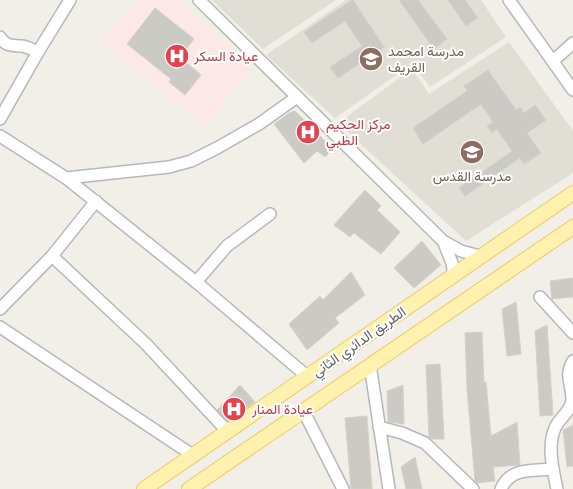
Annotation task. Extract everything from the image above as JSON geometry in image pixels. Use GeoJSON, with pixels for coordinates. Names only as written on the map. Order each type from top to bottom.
{"type":"FeatureCollection","features":[{"type":"Feature","properties":{"kind":"main road","name":"الطريق الدائري الثاني"},"geometry":{"type":"LineString","coordinates":[[144,489],[573,193]]}},
{"type":"Feature","properties":{"kind":"main road","name":"الطريق الدائري الثاني"},"geometry":{"type":"LineString","coordinates":[[189,489],[573,226]]}},
{"type":"Feature","properties":{"kind":"street"},"geometry":{"type":"LineString","coordinates":[[0,119],[70,0]]}},
{"type":"Feature","properties":{"kind":"street"},"geometry":{"type":"LineString","coordinates":[[199,0],[443,241],[461,251],[480,256]]}},
{"type":"Feature","properties":{"kind":"street"},"geometry":{"type":"LineString","coordinates":[[510,0],[573,90]]}},
{"type":"Feature","properties":{"kind":"street"},"geometry":{"type":"LineString","coordinates":[[0,38],[7,45],[25,47],[38,52]]}},
{"type":"Feature","properties":{"kind":"street"},"geometry":{"type":"LineString","coordinates":[[553,61],[573,43]]}},
{"type":"Feature","properties":{"kind":"street"},"geometry":{"type":"LineString","coordinates":[[66,178],[169,168],[191,161],[259,124],[297,97]]}},
{"type":"Feature","properties":{"kind":"street"},"geometry":{"type":"LineString","coordinates":[[0,136],[66,178],[196,282],[308,377]]}},
{"type":"Feature","properties":{"kind":"street"},"geometry":{"type":"LineString","coordinates":[[0,309],[52,256],[96,202]]}},
{"type":"Feature","properties":{"kind":"street"},"geometry":{"type":"LineString","coordinates":[[196,282],[228,246],[270,214]]}},
{"type":"Feature","properties":{"kind":"street"},"geometry":{"type":"LineString","coordinates":[[443,241],[449,252],[454,275]]}},
{"type":"Feature","properties":{"kind":"street"},"geometry":{"type":"LineString","coordinates":[[52,256],[146,344],[228,432]]}},
{"type":"Feature","properties":{"kind":"street"},"geometry":{"type":"LineString","coordinates":[[540,297],[573,334]]}},
{"type":"Feature","properties":{"kind":"street"},"geometry":{"type":"LineString","coordinates":[[0,327],[194,456]]}},
{"type":"Feature","properties":{"kind":"street"},"geometry":{"type":"LineString","coordinates":[[557,489],[551,441],[555,426],[571,410],[572,400],[568,370],[573,361]]}},
{"type":"Feature","properties":{"kind":"street"},"geometry":{"type":"LineString","coordinates":[[370,366],[388,489]]}},
{"type":"Feature","properties":{"kind":"street"},"geometry":{"type":"LineString","coordinates":[[303,410],[343,489]]}},
{"type":"Feature","properties":{"kind":"street"},"geometry":{"type":"LineString","coordinates":[[379,427],[402,433],[425,443],[473,489]]}},
{"type":"Feature","properties":{"kind":"street"},"geometry":{"type":"LineString","coordinates":[[501,489],[504,482],[514,474],[553,469]]}},
{"type":"Feature","properties":{"kind":"shaded area","name":"عيادة السكر"},"geometry":{"type":"Polygon","coordinates":[[[135,0],[180,0],[251,68],[205,126],[101,43],[135,0]]]}},
{"type":"Feature","properties":{"kind":"shaded area"},"geometry":{"type":"Polygon","coordinates":[[[212,0],[336,0],[263,49],[212,0]]]}},
{"type":"Feature","properties":{"kind":"shaded area","name":"مدرسة امحمد القريف"},"geometry":{"type":"Polygon","coordinates":[[[346,0],[481,0],[506,37],[430,87],[412,64],[335,118],[266,55],[346,0]]]}},
{"type":"Feature","properties":{"kind":"shaded area","name":"مدرسة القدس"},"geometry":{"type":"Polygon","coordinates":[[[509,42],[573,131],[573,173],[466,241],[338,123],[412,69],[429,94],[509,42]]]}},
{"type":"Feature","properties":{"kind":"building"},"geometry":{"type":"Polygon","coordinates":[[[352,0],[384,47],[338,78],[330,67],[362,46],[345,21],[312,43],[304,32],[352,0]]]}},
{"type":"Feature","properties":{"kind":"building"},"geometry":{"type":"Polygon","coordinates":[[[399,0],[418,0],[447,39],[434,49],[399,0]]]}},
{"type":"Feature","properties":{"kind":"building"},"geometry":{"type":"Polygon","coordinates":[[[448,0],[465,0],[478,18],[466,26],[448,0]]]}},
{"type":"Feature","properties":{"kind":"building"},"geometry":{"type":"Polygon","coordinates":[[[155,8],[194,39],[180,57],[201,75],[185,95],[169,82],[171,79],[127,44],[155,8]]]}},
{"type":"Feature","properties":{"kind":"building"},"geometry":{"type":"Polygon","coordinates":[[[488,70],[516,110],[520,107],[524,113],[535,105],[546,120],[527,133],[541,153],[524,164],[520,158],[465,196],[459,188],[512,151],[497,129],[492,133],[487,126],[493,122],[481,104],[423,144],[413,128],[467,91],[464,86],[488,70]]]}},
{"type":"Feature","properties":{"kind":"building"},"geometry":{"type":"Polygon","coordinates":[[[295,111],[333,149],[325,157],[317,151],[304,163],[274,124],[295,111]]]}},
{"type":"Feature","properties":{"kind":"building"},"geometry":{"type":"Polygon","coordinates":[[[365,190],[381,206],[377,210],[400,232],[381,254],[354,233],[350,237],[334,225],[365,190]]]}},
{"type":"Feature","properties":{"kind":"building"},"geometry":{"type":"Polygon","coordinates":[[[422,241],[441,265],[414,288],[394,268],[422,241]]]}},
{"type":"Feature","properties":{"kind":"building"},"geometry":{"type":"Polygon","coordinates":[[[351,272],[365,295],[335,318],[339,323],[307,350],[289,324],[320,296],[323,300],[351,272]]]}},
{"type":"Feature","properties":{"kind":"building"},"geometry":{"type":"Polygon","coordinates":[[[573,278],[573,297],[552,299],[550,281],[573,278]]]}},
{"type":"Feature","properties":{"kind":"building"},"geometry":{"type":"Polygon","coordinates":[[[516,302],[521,354],[507,356],[502,309],[516,302]]]}},
{"type":"Feature","properties":{"kind":"building"},"geometry":{"type":"Polygon","coordinates":[[[547,325],[553,415],[540,416],[535,331],[547,325]]]}},
{"type":"Feature","properties":{"kind":"building"},"geometry":{"type":"Polygon","coordinates":[[[482,332],[484,383],[486,382],[491,436],[517,422],[520,465],[493,467],[495,481],[477,483],[475,481],[467,389],[465,333],[482,332]]]}},
{"type":"Feature","properties":{"kind":"building"},"geometry":{"type":"Polygon","coordinates":[[[440,364],[444,439],[432,439],[429,437],[426,365],[440,364]]]}},
{"type":"Feature","properties":{"kind":"building","name":"عيادة المنار"},"geometry":{"type":"Polygon","coordinates":[[[240,385],[255,402],[228,421],[217,410],[240,385]]]}},
{"type":"Feature","properties":{"kind":"building"},"geometry":{"type":"Polygon","coordinates":[[[403,385],[404,424],[388,422],[387,391],[403,385]]]}},
{"type":"Feature","properties":{"kind":"building"},"geometry":{"type":"Polygon","coordinates":[[[367,416],[372,489],[351,489],[345,418],[367,416]]]}},
{"type":"Feature","properties":{"kind":"building"},"geometry":{"type":"Polygon","coordinates":[[[573,425],[573,466],[567,467],[563,430],[573,425]]]}},
{"type":"Feature","properties":{"kind":"building"},"geometry":{"type":"Polygon","coordinates":[[[415,457],[422,489],[406,489],[401,467],[415,457]]]}},
{"type":"Feature","properties":{"kind":"place","name":"عيادة السكر"},"geometry":{"type":"Point","coordinates":[177,56]}},
{"type":"Feature","properties":{"kind":"place","name":"مدرسة امحمد القريف"},"geometry":{"type":"Point","coordinates":[371,59]}},
{"type":"Feature","properties":{"kind":"place","name":"مركز الحكيم الطبي"},"geometry":{"type":"Point","coordinates":[308,132]}},
{"type":"Feature","properties":{"kind":"place","name":"مدرسة القدس"},"geometry":{"type":"Point","coordinates":[472,152]}},
{"type":"Feature","properties":{"kind":"place","name":"عيادة المنار"},"geometry":{"type":"Point","coordinates":[234,409]}}]}
